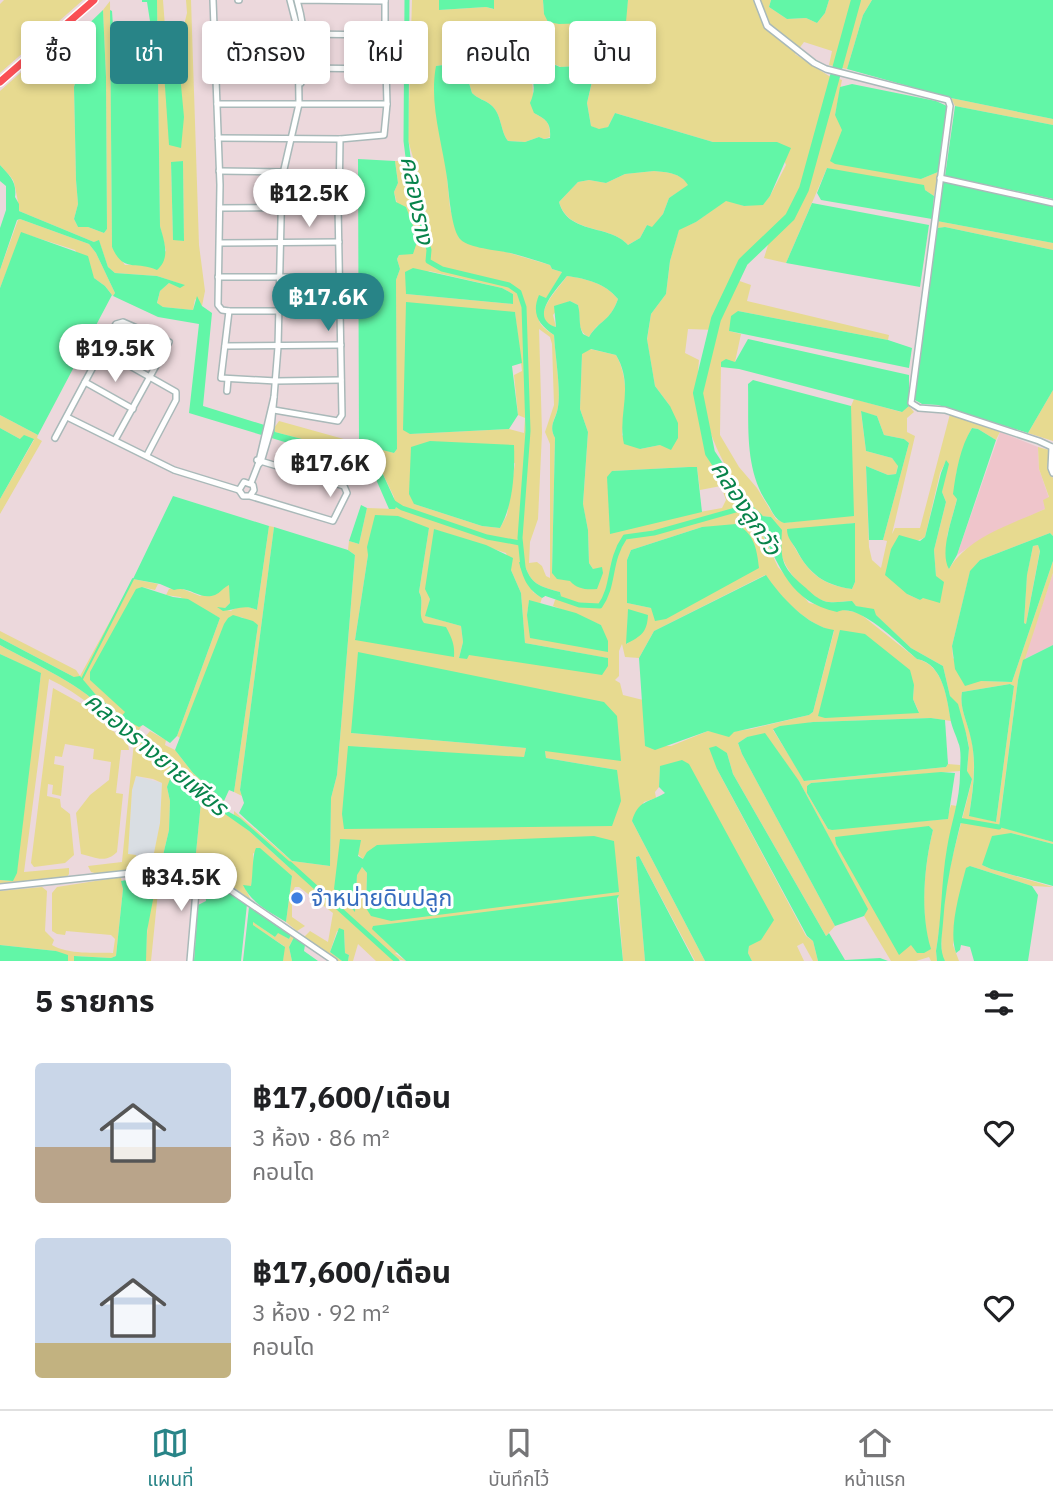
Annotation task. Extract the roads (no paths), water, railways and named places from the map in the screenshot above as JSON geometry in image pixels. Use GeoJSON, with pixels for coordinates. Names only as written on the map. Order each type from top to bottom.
{"type":"FeatureCollection","features":[{"type":"Feature","properties":{"kind":"main road"},"geometry":{"type":"LineString","coordinates":[[0,82],[94,0]]}},
{"type":"Feature","properties":{"kind":"street"},"geometry":{"type":"LineString","coordinates":[[213,0],[214,21]]}},
{"type":"Feature","properties":{"kind":"street"},"geometry":{"type":"LineString","coordinates":[[290,0],[297,21]]}},
{"type":"Feature","properties":{"kind":"street"},"geometry":{"type":"LineString","coordinates":[[299,21],[297,0],[385,0],[384,21]]}},
{"type":"Feature","properties":{"kind":"street"},"geometry":{"type":"LineString","coordinates":[[757,0],[766,26],[814,63],[844,75],[948,99],[950,106],[911,403],[919,408],[945,411],[1039,441],[1051,447],[1053,473]]}},
{"type":"Feature","properties":{"kind":"street"},"geometry":{"type":"LineString","coordinates":[[216,84],[220,208],[218,305],[222,310],[229,311],[340,311]]}},
{"type":"Feature","properties":{"kind":"street"},"geometry":{"type":"LineString","coordinates":[[250,496],[254,490],[251,483],[266,438],[276,381],[282,172],[292,138],[300,84]]}},
{"type":"Feature","properties":{"kind":"street"},"geometry":{"type":"LineString","coordinates":[[218,138],[340,139],[384,135],[386,84]]}},
{"type":"Feature","properties":{"kind":"street"},"geometry":{"type":"LineString","coordinates":[[217,104],[387,104]]}},
{"type":"Feature","properties":{"kind":"street"},"geometry":{"type":"LineString","coordinates":[[274,410],[338,421],[342,415],[338,206],[340,139]]}},
{"type":"Feature","properties":{"kind":"street"},"geometry":{"type":"LineString","coordinates":[[219,171],[282,172]]}},
{"type":"Feature","properties":{"kind":"street"},"geometry":{"type":"LineString","coordinates":[[940,178],[1053,203]]}},
{"type":"Feature","properties":{"kind":"street"},"geometry":{"type":"LineString","coordinates":[[220,208],[338,206]]}},
{"type":"Feature","properties":{"kind":"street"},"geometry":{"type":"LineString","coordinates":[[220,243],[339,242]]}},
{"type":"Feature","properties":{"kind":"street"},"geometry":{"type":"LineString","coordinates":[[218,277],[340,277]]}},
{"type":"Feature","properties":{"kind":"street"},"geometry":{"type":"LineString","coordinates":[[229,311],[220,376],[228,379],[276,381],[341,380]]}},
{"type":"Feature","properties":{"kind":"street"},"geometry":{"type":"LineString","coordinates":[[55,438],[118,322],[123,322],[172,341],[115,440]]}},
{"type":"Feature","properties":{"kind":"street"},"geometry":{"type":"LineString","coordinates":[[225,346],[341,345]]}},
{"type":"Feature","properties":{"kind":"street"},"geometry":{"type":"LineString","coordinates":[[102,350],[172,388],[177,395],[147,455]]}},
{"type":"Feature","properties":{"kind":"street"},"geometry":{"type":"LineString","coordinates":[[227,391],[228,379]]}},
{"type":"Feature","properties":{"kind":"street"},"geometry":{"type":"LineString","coordinates":[[85,382],[133,409]]}},
{"type":"Feature","properties":{"kind":"street"},"geometry":{"type":"LineString","coordinates":[[268,427],[274,410],[274,397]]}},
{"type":"Feature","properties":{"kind":"street"},"geometry":{"type":"LineString","coordinates":[[67,417],[174,470],[239,490],[243,496],[333,521],[347,493],[344,486],[259,462]]}},
{"type":"Feature","properties":{"kind":"street"},"geometry":{"type":"LineString","coordinates":[[239,490],[242,484],[251,483]]}},
{"type":"Feature","properties":{"kind":"street"},"geometry":{"type":"LineString","coordinates":[[0,887],[186,867],[198,868],[334,961]]}},
{"type":"Feature","properties":{"kind":"street"},"geometry":{"type":"LineString","coordinates":[[190,961],[198,868]]}},
{"type":"Feature","properties":{"kind":"water"},"geometry":{"type":"Polygon","coordinates":[[[157,0],[157,21],[150,21],[147,2],[142,2],[157,0]]]}},
{"type":"Feature","properties":{"kind":"water"},"geometry":{"type":"Polygon","coordinates":[[[439,0],[494,0],[494,9],[486,7],[439,10],[439,0]]]}},
{"type":"Feature","properties":{"kind":"water"},"geometry":{"type":"Polygon","coordinates":[[[543,0],[628,0],[626,21],[569,21],[569,24],[559,24],[548,21],[543,0]]]}},
{"type":"Feature","properties":{"kind":"water"},"geometry":{"type":"Polygon","coordinates":[[[771,0],[829,0],[825,13],[817,23],[806,18],[787,19],[769,7],[771,0]]]}},
{"type":"Feature","properties":{"kind":"water"},"geometry":{"type":"Polygon","coordinates":[[[872,0],[1053,0],[1053,119],[951,98],[847,69],[863,15],[872,0]]]}},
{"type":"Feature","properties":{"kind":"water"},"geometry":{"type":"Polygon","coordinates":[[[103,10],[107,229],[104,233],[88,227],[78,227],[74,219],[78,204],[74,87],[75,84],[96,84],[96,21],[92,21],[103,10]]]}},
{"type":"Feature","properties":{"kind":"water"},"geometry":{"type":"Polygon","coordinates":[[[442,65],[442,84],[469,84],[472,93],[495,109],[508,141],[525,142],[539,137],[550,138],[547,122],[534,113],[530,103],[534,84],[555,84],[555,65],[569,67],[569,84],[591,84],[587,103],[591,126],[599,129],[608,127],[615,113],[713,142],[777,142],[791,148],[770,196],[763,205],[744,206],[726,201],[696,222],[679,230],[670,261],[666,294],[651,314],[647,339],[655,386],[670,406],[678,423],[678,438],[671,450],[660,445],[640,449],[624,444],[622,422],[625,389],[622,367],[616,355],[591,349],[582,354],[580,409],[588,432],[583,504],[588,530],[589,563],[593,569],[602,567],[603,573],[597,589],[579,587],[570,581],[557,579],[552,573],[555,438],[552,426],[559,400],[558,382],[554,335],[541,323],[536,308],[539,295],[546,298],[562,272],[528,258],[478,247],[461,240],[453,220],[435,108],[436,66],[442,65]],[[654,171],[625,174],[606,183],[589,180],[578,182],[559,202],[571,220],[611,234],[628,245],[640,238],[647,225],[652,227],[663,214],[669,198],[688,185],[678,176],[654,171]],[[567,276],[547,303],[544,317],[556,327],[554,306],[570,301],[578,305],[581,331],[589,337],[608,317],[618,299],[601,285],[567,276]]]}},
{"type":"Feature","properties":{"kind":"water"},"geometry":{"type":"Polygon","coordinates":[[[111,84],[158,84],[160,226],[165,249],[164,260],[157,270],[126,264],[112,247],[111,84]]]}},
{"type":"Feature","properties":{"kind":"water"},"geometry":{"type":"Polygon","coordinates":[[[165,84],[181,84],[184,117],[181,148],[169,145],[165,84]]]}},
{"type":"Feature","properties":{"kind":"water"},"geometry":{"type":"Polygon","coordinates":[[[852,84],[936,101],[947,106],[938,172],[921,179],[830,161],[842,130],[835,115],[840,87],[852,84]]]}},
{"type":"Feature","properties":{"kind":"water"},"geometry":{"type":"Polygon","coordinates":[[[955,106],[1053,125],[1053,199],[945,176],[955,106]]]}},
{"type":"Feature","properties":{"kind":"water"},"geometry":{"type":"Polygon","coordinates":[[[358,159],[395,161],[398,183],[394,192],[396,202],[406,207],[418,239],[413,254],[399,255],[397,259],[400,269],[396,280],[397,449],[394,453],[359,444],[358,159]]]}},
{"type":"Feature","properties":{"kind":"water"},"geometry":{"type":"Polygon","coordinates":[[[183,161],[184,241],[173,240],[171,162],[183,161]]]}},
{"type":"Feature","properties":{"kind":"water"},"geometry":{"type":"Polygon","coordinates":[[[0,165],[14,183],[19,211],[94,242],[99,240],[108,267],[115,273],[157,276],[185,285],[180,288],[169,283],[160,291],[157,303],[163,307],[193,310],[197,296],[202,306],[212,313],[203,406],[274,428],[275,432],[371,457],[381,470],[397,505],[395,509],[389,509],[371,468],[189,413],[199,324],[158,317],[113,296],[115,293],[89,244],[20,219],[17,220],[0,270],[0,228],[6,210],[6,186],[0,181],[0,165]]]}},
{"type":"Feature","properties":{"kind":"water"},"geometry":{"type":"Polygon","coordinates":[[[827,168],[924,185],[925,190],[934,196],[932,219],[821,200],[817,193],[827,168]]]}},
{"type":"Feature","properties":{"kind":"water"},"geometry":{"type":"Polygon","coordinates":[[[943,182],[1053,204],[1053,243],[937,221],[943,182]]]}},
{"type":"Feature","properties":{"kind":"water"},"geometry":{"type":"Polygon","coordinates":[[[812,203],[929,225],[920,287],[786,263],[812,203]]]}},
{"type":"Feature","properties":{"kind":"water"},"geometry":{"type":"Polygon","coordinates":[[[945,227],[1053,250],[1053,390],[1028,433],[915,400],[913,394],[937,228],[945,227]]]}},
{"type":"Feature","properties":{"kind":"water"},"geometry":{"type":"Polygon","coordinates":[[[21,232],[88,256],[94,278],[112,295],[38,435],[0,415],[0,288],[21,232]]]}},
{"type":"Feature","properties":{"kind":"water"},"geometry":{"type":"Polygon","coordinates":[[[413,268],[502,288],[513,294],[513,304],[406,294],[405,272],[413,268]]]}},
{"type":"Feature","properties":{"kind":"water"},"geometry":{"type":"Polygon","coordinates":[[[406,302],[515,312],[522,363],[512,366],[518,415],[509,429],[410,434],[403,430],[406,302]]]}},
{"type":"Feature","properties":{"kind":"water"},"geometry":{"type":"Polygon","coordinates":[[[738,311],[888,340],[912,348],[909,368],[729,331],[731,316],[738,311]]]}},
{"type":"Feature","properties":{"kind":"water"},"geometry":{"type":"Polygon","coordinates":[[[748,339],[909,375],[909,406],[902,412],[739,369],[721,367],[721,362],[726,359],[735,362],[748,339]]]}},
{"type":"Feature","properties":{"kind":"water"},"geometry":{"type":"Polygon","coordinates":[[[753,380],[851,406],[854,516],[784,523],[774,515],[760,490],[751,461],[748,384],[753,380]]]}},
{"type":"Feature","properties":{"kind":"water"},"geometry":{"type":"Polygon","coordinates":[[[861,411],[877,416],[884,435],[904,439],[909,443],[883,540],[869,540],[866,466],[888,475],[896,474],[898,466],[892,458],[866,451],[861,411]]]}},
{"type":"Feature","properties":{"kind":"water"},"geometry":{"type":"Polygon","coordinates":[[[0,428],[20,439],[24,435],[34,439],[0,499],[0,428]]]}},
{"type":"Feature","properties":{"kind":"water"},"geometry":{"type":"Polygon","coordinates":[[[972,428],[996,440],[957,555],[949,569],[945,553],[957,499],[953,494],[962,451],[972,428]]]}},
{"type":"Feature","properties":{"kind":"water"},"geometry":{"type":"Polygon","coordinates":[[[430,441],[514,445],[512,488],[508,509],[500,528],[482,526],[414,504],[409,494],[411,447],[430,441]]]}},
{"type":"Feature","properties":{"kind":"water"},"geometry":{"type":"Polygon","coordinates":[[[946,460],[949,464],[942,492],[946,502],[934,550],[936,576],[944,582],[940,603],[923,598],[920,600],[907,594],[885,575],[891,549],[899,535],[920,541],[925,537],[946,460]]]}},
{"type":"Feature","properties":{"kind":"water"},"geometry":{"type":"Polygon","coordinates":[[[697,467],[702,512],[610,534],[607,477],[612,471],[697,467]]]}},
{"type":"Feature","properties":{"kind":"water"},"geometry":{"type":"Polygon","coordinates":[[[173,496],[269,526],[257,610],[244,607],[223,611],[217,607],[225,608],[230,603],[229,585],[215,595],[204,596],[133,579],[173,496]]]}},
{"type":"Feature","properties":{"kind":"water"},"geometry":{"type":"Polygon","coordinates":[[[361,505],[367,508],[359,544],[349,541],[361,505]]]}},
{"type":"Feature","properties":{"kind":"water"},"geometry":{"type":"Polygon","coordinates":[[[754,508],[761,516],[771,517],[782,530],[784,563],[792,575],[812,594],[824,601],[852,601],[856,606],[874,609],[876,615],[911,648],[943,666],[950,696],[958,704],[966,733],[969,748],[967,771],[972,779],[947,886],[941,943],[945,961],[937,961],[936,951],[945,861],[959,793],[960,758],[943,684],[939,675],[926,662],[917,659],[867,619],[846,610],[837,612],[818,606],[803,597],[783,573],[749,513],[749,509],[754,508]]]}},
{"type":"Feature","properties":{"kind":"water"},"geometry":{"type":"Polygon","coordinates":[[[375,515],[398,516],[429,528],[419,592],[421,616],[424,623],[446,627],[453,642],[454,657],[355,640],[367,547],[375,515]]]}},
{"type":"Feature","properties":{"kind":"water"},"geometry":{"type":"Polygon","coordinates":[[[855,523],[855,582],[852,589],[833,585],[812,572],[787,532],[787,529],[855,523]]]}},
{"type":"Feature","properties":{"kind":"water"},"geometry":{"type":"Polygon","coordinates":[[[736,524],[747,532],[754,542],[759,568],[666,619],[655,621],[651,608],[627,603],[627,560],[631,550],[702,527],[736,524]]]}},
{"type":"Feature","properties":{"kind":"water"},"geometry":{"type":"Polygon","coordinates":[[[274,527],[348,550],[355,555],[337,775],[331,798],[330,866],[292,861],[239,813],[244,803],[240,790],[274,527]]]}},
{"type":"Feature","properties":{"kind":"water"},"geometry":{"type":"Polygon","coordinates":[[[434,529],[486,545],[513,558],[511,570],[521,593],[525,643],[608,658],[608,666],[602,675],[469,655],[467,659],[459,658],[463,642],[461,626],[425,616],[430,599],[425,589],[434,529]]]}},
{"type":"Feature","properties":{"kind":"water"},"geometry":{"type":"Polygon","coordinates":[[[1050,533],[1053,536],[1053,561],[1012,682],[981,681],[965,686],[955,669],[952,646],[970,571],[980,560],[1050,533]],[[1038,545],[1033,546],[1027,575],[1026,624],[1040,551],[1038,545]]]}},
{"type":"Feature","properties":{"kind":"water"},"geometry":{"type":"Polygon","coordinates":[[[519,562],[524,563],[533,580],[560,592],[561,596],[547,595],[542,598],[537,595],[526,583],[519,562]]]}},
{"type":"Feature","properties":{"kind":"water"},"geometry":{"type":"Polygon","coordinates":[[[766,575],[787,601],[805,617],[824,628],[834,630],[813,712],[734,732],[729,737],[708,731],[655,750],[645,746],[639,658],[654,631],[766,575]]]}},
{"type":"Feature","properties":{"kind":"water"},"geometry":{"type":"Polygon","coordinates":[[[142,587],[188,599],[220,618],[177,736],[170,743],[143,725],[139,727],[124,719],[222,804],[220,807],[240,818],[289,861],[293,871],[249,831],[172,772],[173,769],[87,695],[0,645],[0,638],[74,677],[80,676],[96,695],[121,717],[125,712],[90,680],[90,672],[136,589],[142,587]]]}},
{"type":"Feature","properties":{"kind":"water"},"geometry":{"type":"Polygon","coordinates":[[[529,600],[576,613],[601,625],[608,641],[608,652],[530,638],[527,615],[529,600]]]}},
{"type":"Feature","properties":{"kind":"water"},"geometry":{"type":"Polygon","coordinates":[[[628,609],[648,615],[642,633],[626,644],[628,609]]]}},
{"type":"Feature","properties":{"kind":"water"},"geometry":{"type":"Polygon","coordinates":[[[233,615],[258,625],[234,792],[229,790],[224,801],[193,773],[175,750],[224,624],[233,615]]]}},
{"type":"Feature","properties":{"kind":"water"},"geometry":{"type":"Polygon","coordinates":[[[840,630],[865,634],[910,670],[914,685],[913,699],[919,713],[825,718],[818,716],[840,630]]]}},
{"type":"Feature","properties":{"kind":"water"},"geometry":{"type":"Polygon","coordinates":[[[1053,645],[1053,842],[999,827],[1018,680],[1023,660],[1053,645]]]}},
{"type":"Feature","properties":{"kind":"water"},"geometry":{"type":"Polygon","coordinates":[[[358,652],[604,702],[617,716],[621,761],[545,751],[546,758],[617,770],[621,801],[612,826],[344,829],[342,814],[348,746],[524,757],[526,748],[351,733],[358,652]]]}},
{"type":"Feature","properties":{"kind":"water"},"geometry":{"type":"Polygon","coordinates":[[[0,654],[41,673],[17,873],[13,881],[0,880],[0,654]]]}},
{"type":"Feature","properties":{"kind":"water"},"geometry":{"type":"Polygon","coordinates":[[[1010,684],[1014,686],[996,822],[969,816],[974,758],[961,698],[962,692],[1010,684]]]}},
{"type":"Feature","properties":{"kind":"water"},"geometry":{"type":"Polygon","coordinates":[[[931,718],[945,720],[946,767],[804,781],[773,729],[813,722],[931,718]]]}},
{"type":"Feature","properties":{"kind":"water"},"geometry":{"type":"Polygon","coordinates":[[[765,733],[799,781],[868,909],[864,916],[835,926],[738,743],[747,737],[765,733]]]}},
{"type":"Feature","properties":{"kind":"water"},"geometry":{"type":"Polygon","coordinates":[[[716,746],[727,753],[733,774],[826,936],[829,933],[845,960],[880,958],[888,961],[818,961],[813,941],[807,936],[717,769],[709,748],[716,746]]]}},
{"type":"Feature","properties":{"kind":"water"},"geometry":{"type":"Polygon","coordinates":[[[682,760],[689,764],[774,920],[761,940],[749,946],[748,953],[752,961],[705,961],[632,821],[637,809],[644,803],[665,793],[659,787],[660,766],[682,760]]]}},
{"type":"Feature","properties":{"kind":"water"},"geometry":{"type":"Polygon","coordinates":[[[955,773],[948,819],[832,830],[828,829],[807,793],[807,786],[811,783],[955,773]]]}},
{"type":"Feature","properties":{"kind":"water"},"geometry":{"type":"Polygon","coordinates":[[[170,779],[177,780],[183,789],[201,802],[195,863],[160,868],[169,830],[170,801],[167,787],[170,779]]]}},
{"type":"Feature","properties":{"kind":"water"},"geometry":{"type":"Polygon","coordinates":[[[929,826],[933,830],[927,859],[924,905],[931,949],[917,953],[911,945],[899,955],[836,844],[835,837],[929,826]]]}},
{"type":"Feature","properties":{"kind":"water"},"geometry":{"type":"Polygon","coordinates":[[[1011,833],[1053,844],[1053,886],[982,865],[992,836],[1011,833]]]}},
{"type":"Feature","properties":{"kind":"water"},"geometry":{"type":"Polygon","coordinates":[[[594,836],[614,841],[619,892],[391,921],[371,916],[366,908],[367,873],[362,867],[357,875],[355,912],[334,889],[340,839],[361,840],[358,856],[363,859],[367,852],[377,845],[594,836]]]}},
{"type":"Feature","properties":{"kind":"water"},"geometry":{"type":"Polygon","coordinates":[[[256,848],[260,848],[292,876],[286,922],[256,902],[243,885],[251,886],[256,848]]]}},
{"type":"Feature","properties":{"kind":"water"},"geometry":{"type":"Polygon","coordinates":[[[639,856],[694,961],[645,961],[636,857],[639,856]]]}},
{"type":"Feature","properties":{"kind":"water"},"geometry":{"type":"Polygon","coordinates":[[[970,866],[1032,886],[1038,895],[1028,961],[974,961],[970,947],[961,945],[956,953],[953,933],[956,910],[966,868],[970,866]]]}},
{"type":"Feature","properties":{"kind":"water"},"geometry":{"type":"Polygon","coordinates":[[[201,874],[247,904],[241,961],[194,961],[198,905],[206,901],[205,891],[200,885],[201,874]]]}},
{"type":"Feature","properties":{"kind":"water"},"geometry":{"type":"Polygon","coordinates":[[[145,877],[157,879],[147,931],[146,961],[74,961],[74,956],[116,956],[123,889],[121,881],[138,878],[138,881],[144,881],[145,877]]]}},
{"type":"Feature","properties":{"kind":"water"},"geometry":{"type":"Polygon","coordinates":[[[619,895],[617,899],[623,961],[406,961],[372,929],[373,926],[619,895]]]}},
{"type":"Feature","properties":{"kind":"water"},"geometry":{"type":"Polygon","coordinates":[[[249,907],[291,935],[289,939],[278,933],[275,937],[253,922],[253,925],[285,947],[283,961],[243,961],[249,907]]]}},
{"type":"Feature","properties":{"kind":"water"},"geometry":{"type":"Polygon","coordinates":[[[339,928],[344,930],[348,961],[342,961],[330,952],[339,928]]]}},
{"type":"Feature","properties":{"kind":"water"},"geometry":{"type":"Polygon","coordinates":[[[294,937],[305,945],[304,951],[318,961],[292,961],[289,947],[294,937]]]}},
{"type":"Feature","properties":{"kind":"water"},"geometry":{"type":"Polygon","coordinates":[[[0,945],[56,951],[68,955],[68,961],[0,961],[0,945]]]}},
{"type":"Feature","properties":{"kind":"waterway","name":"คลองราง"},"geometry":{"type":"LineString","coordinates":[[407,0],[406,141],[411,181],[429,250],[428,261],[442,269],[509,285],[519,292],[524,307],[528,431],[520,538],[523,567]]}},
{"type":"Feature","properties":{"kind":"waterway","name":"คลองลูกวัว"},"geometry":{"type":"LineString","coordinates":[[758,518],[746,507],[710,453],[698,393],[716,319],[743,262],[790,217],[804,189],[856,0]]}},
{"type":"Feature","properties":{"kind":"waterway","name":"คลองราง"},"geometry":{"type":"LineString","coordinates":[[391,501],[402,508],[487,537],[520,543]]}},
{"type":"Feature","properties":{"kind":"waterway","name":"คลองราง"},"geometry":{"type":"LineString","coordinates":[[547,594],[579,605],[600,606],[608,590],[616,555],[625,537],[654,533],[746,507]]}},
{"type":"Feature","properties":{"kind":"waterway"},"geometry":{"type":"LineString","coordinates":[[81,681],[133,579]]}},
{"type":"Feature","properties":{"kind":"waterway"},"geometry":{"type":"LineString","coordinates":[[958,820],[999,827]]}},
{"type":"Feature","properties":{"kind":"waterway","name":"คลองรางยายเพียร"},"geometry":{"type":"LineString","coordinates":[[290,864],[397,961]]}},
{"type":"Feature","properties":{"kind":"place","name":"จำหน่ายดินปลูก"},"geometry":{"type":"Point","coordinates":[297,898]}}]}
